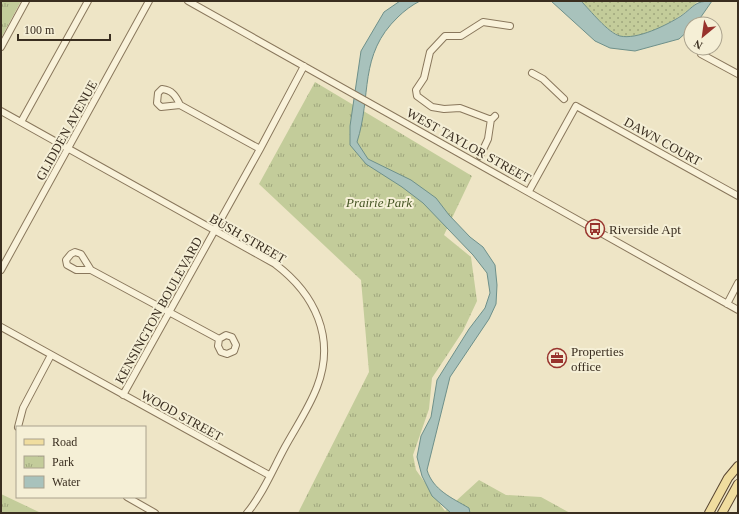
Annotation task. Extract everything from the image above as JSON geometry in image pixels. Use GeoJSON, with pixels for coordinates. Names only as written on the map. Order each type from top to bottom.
{"type":"FeatureCollection","features":[{"type":"Feature","properties":{"kind":"main road"},"geometry":{"type":"LineString","coordinates":[[709,513],[728,478],[738,466]]}},
{"type":"Feature","properties":{"kind":"main road"},"geometry":{"type":"LineString","coordinates":[[722,513],[738,484]]}},
{"type":"Feature","properties":{"kind":"street"},"geometry":{"type":"LineString","coordinates":[[1,47],[26,1]]}},
{"type":"Feature","properties":{"kind":"street"},"geometry":{"type":"LineString","coordinates":[[21,122],[88,1]]}},
{"type":"Feature","properties":{"kind":"street","name":"GLIDDEN AVENUE"},"geometry":{"type":"LineString","coordinates":[[1,270],[150,1]]}},
{"type":"Feature","properties":{"kind":"street","name":"WEST TAYLOR STREET"},"geometry":{"type":"LineString","coordinates":[[188,1],[529,191],[738,310]]}},
{"type":"Feature","properties":{"kind":"street"},"geometry":{"type":"LineString","coordinates":[[480,156],[488,139],[493,118],[460,108],[444,109],[432,106],[417,96],[416,90],[424,78],[430,52],[445,36],[461,36],[483,22],[510,26]]}},
{"type":"Feature","properties":{"kind":"street"},"geometry":{"type":"LineString","coordinates":[[705,56],[738,74]]}},
{"type":"Feature","properties":{"kind":"street","name":"KENSINGTON BOULEVARD"},"geometry":{"type":"LineString","coordinates":[[123,396],[260,149],[304,66]]}},
{"type":"Feature","properties":{"kind":"street"},"geometry":{"type":"LineString","coordinates":[[532,73],[543,79],[564,99]]}},
{"type":"Feature","properties":{"kind":"street"},"geometry":{"type":"LineString","coordinates":[[180,105],[260,149]]}},
{"type":"Feature","properties":{"kind":"street","name":"DAWN COURT"},"geometry":{"type":"LineString","coordinates":[[529,191],[576,106],[738,196]]}},
{"type":"Feature","properties":{"kind":"street","name":"BUSH STREET"},"geometry":{"type":"LineString","coordinates":[[1,111],[275,264],[301,286],[314,308],[323,336],[322,370],[317,387],[269,476],[247,513]]}},
{"type":"Feature","properties":{"kind":"street"},"geometry":{"type":"LineString","coordinates":[[91,270],[218,339]]}},
{"type":"Feature","properties":{"kind":"street"},"geometry":{"type":"LineString","coordinates":[[727,304],[738,284]]}},
{"type":"Feature","properties":{"kind":"street","name":"WOOD STREET"},"geometry":{"type":"LineString","coordinates":[[1,327],[269,476]]}},
{"type":"Feature","properties":{"kind":"street"},"geometry":{"type":"LineString","coordinates":[[18,426],[20,414],[51,355]]}},
{"type":"Feature","properties":{"kind":"street"},"geometry":{"type":"LineString","coordinates":[[129,498],[155,513]]}},
{"type":"Feature","properties":{"kind":"green space"},"geometry":{"type":"Polygon","coordinates":[[[1,1],[21,1],[1,38],[1,1]]]}},
{"type":"Feature","properties":{"kind":"green space"},"geometry":{"type":"Polygon","coordinates":[[[581,1],[698,1],[683,14],[661,27],[649,33],[627,37],[618,35],[607,28],[581,1]]]}},
{"type":"Feature","properties":{"kind":"green space","name":"Prairie Park"},"geometry":{"type":"Polygon","coordinates":[[[315,82],[472,176],[444,235],[471,257],[477,301],[463,331],[432,378],[429,409],[413,455],[416,470],[445,511],[479,480],[506,495],[541,497],[570,513],[298,513],[369,372],[361,280],[259,184],[315,82]]]}},
{"type":"Feature","properties":{"kind":"green space"},"geometry":{"type":"Polygon","coordinates":[[[1,494],[41,513],[1,513],[1,494]]]}},
{"type":"Feature","properties":{"kind":"water"},"geometry":{"type":"Polygon","coordinates":[[[400,1],[420,1],[408,8],[398,17],[385,31],[377,46],[371,61],[357,142],[368,159],[411,180],[436,198],[449,215],[470,237],[483,247],[495,265],[497,285],[496,304],[489,319],[450,377],[427,470],[438,488],[469,508],[470,513],[451,513],[432,496],[422,476],[417,457],[421,436],[431,417],[437,380],[469,329],[485,308],[490,293],[487,273],[473,255],[423,203],[402,187],[366,164],[350,145],[350,126],[361,51],[384,12],[400,1]]]}},
{"type":"Feature","properties":{"kind":"water"},"geometry":{"type":"Polygon","coordinates":[[[551,1],[581,1],[610,31],[620,36],[627,37],[652,31],[675,20],[698,3],[712,1],[702,16],[683,16],[683,35],[679,39],[635,51],[610,48],[595,41],[551,1]]]}},
{"type":"Feature","properties":{"kind":"place","name":"Riverside Apt"},"geometry":{"type":"Point","coordinates":[595,229]}},
{"type":"Feature","properties":{"kind":"place","name":"Properties office"},"geometry":{"type":"Point","coordinates":[557,358]}}]}
